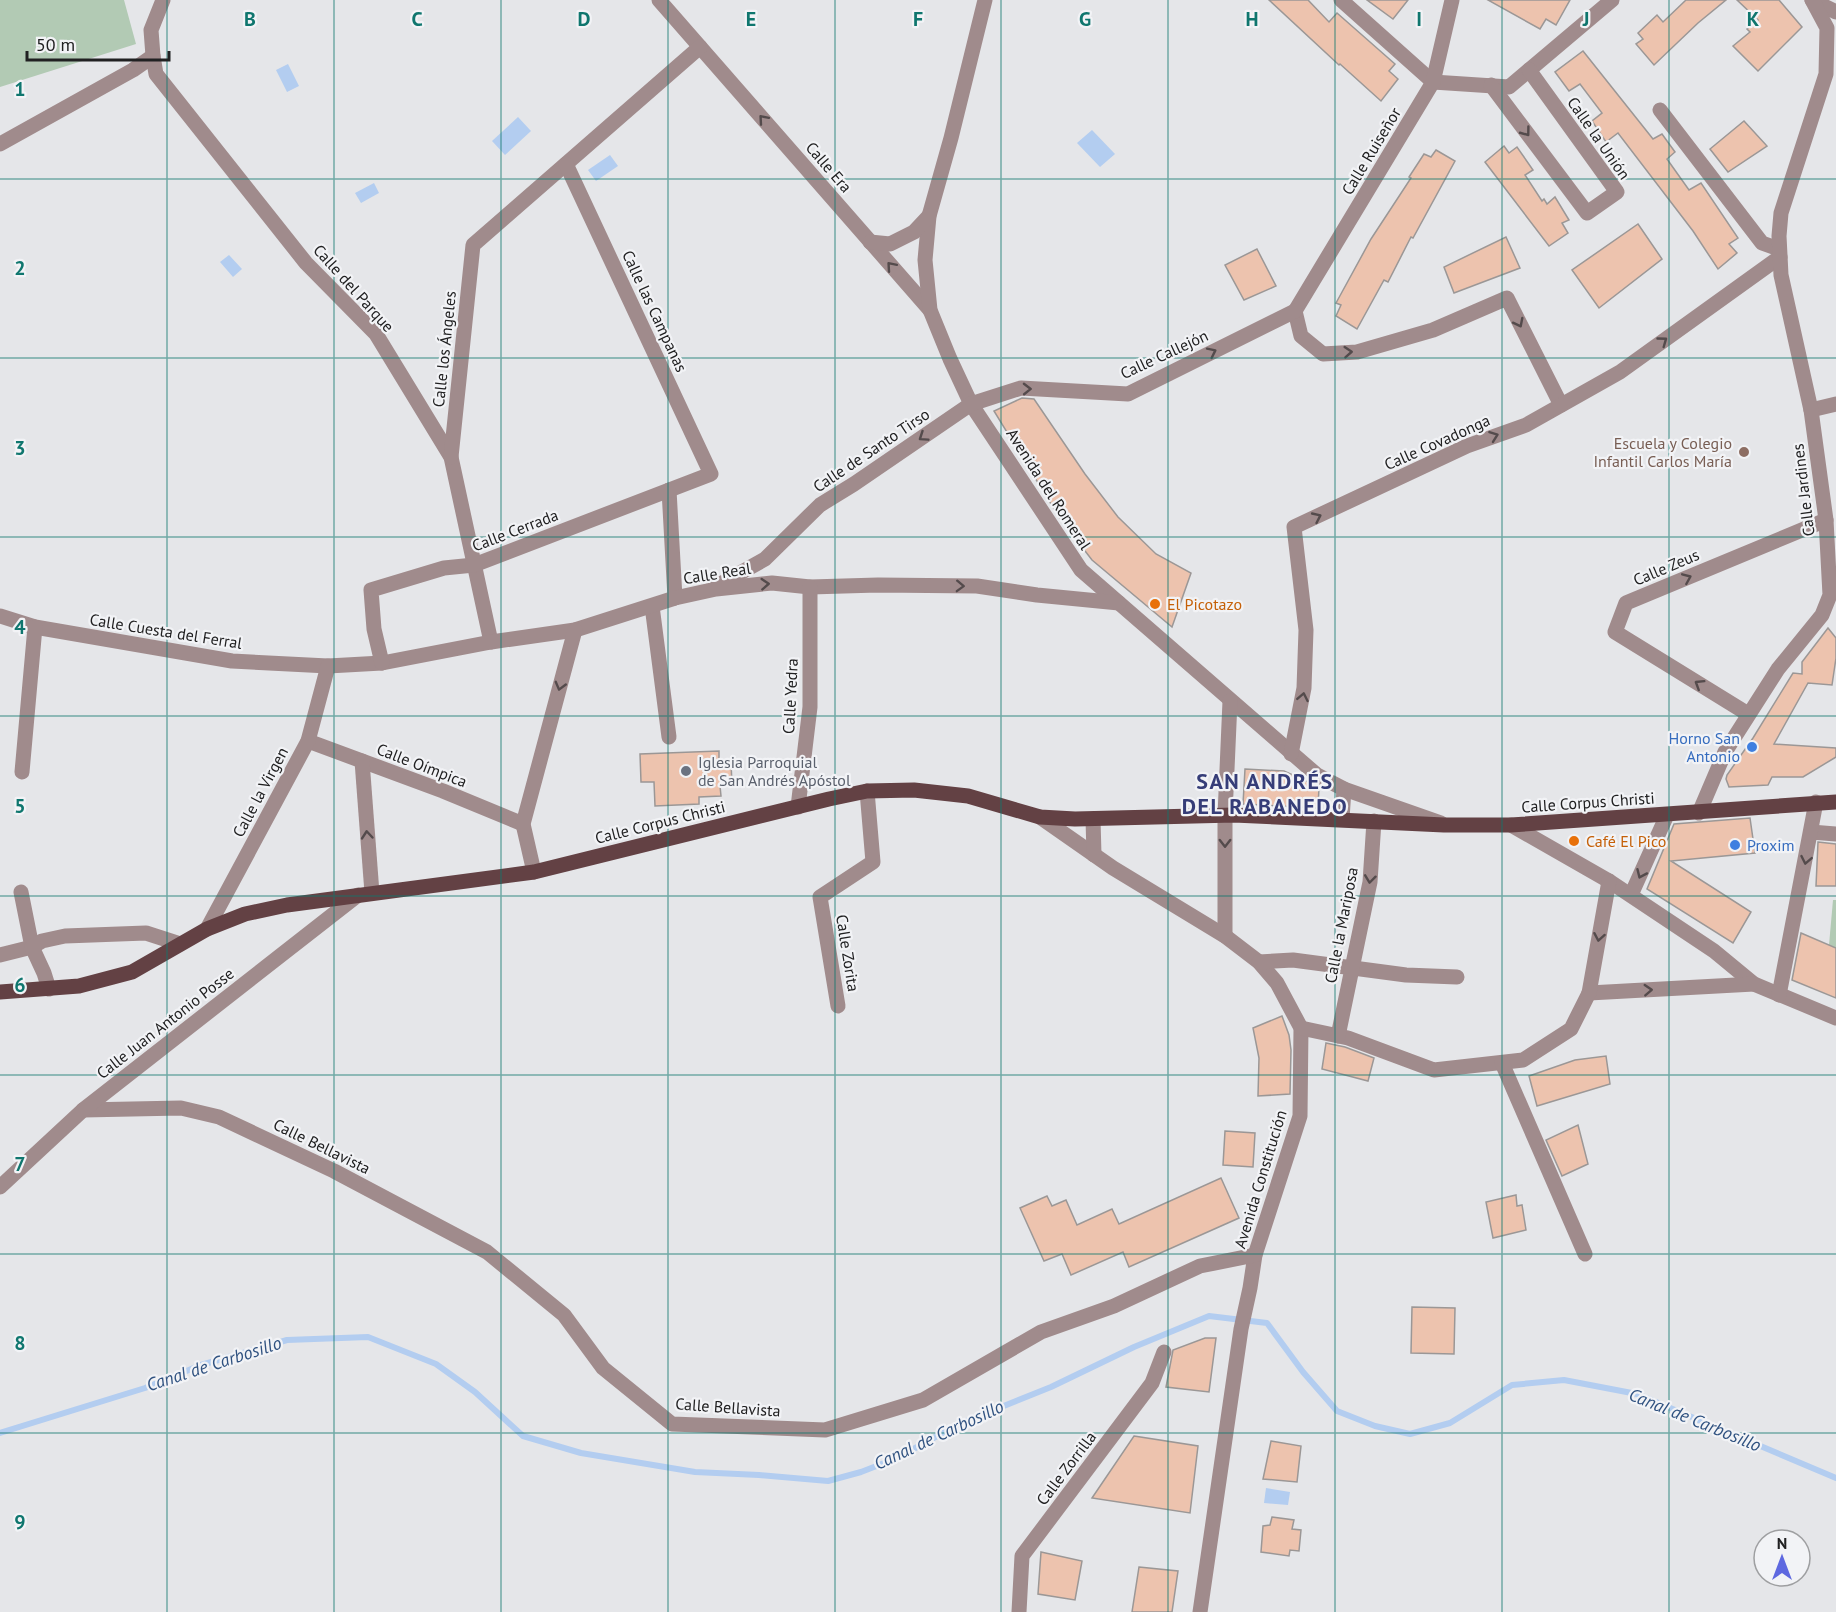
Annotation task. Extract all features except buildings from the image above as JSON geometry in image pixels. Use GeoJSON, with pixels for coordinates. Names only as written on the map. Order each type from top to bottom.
{"type":"FeatureCollection","features":[{"type":"Feature","properties":{"kind":"main road","name":"Calle Corpus Christi"},"geometry":{"type":"LineString","coordinates":[[0,992],[79,986],[132,972],[207,929],[245,914],[287,905],[534,872],[867,791],[914,790],[968,796],[1040,816],[1093,819],[1225,815],[1444,825],[1511,825],[1836,802]]}},
{"type":"Feature","properties":{"kind":"street","name":"Calle del Parque"},"geometry":{"type":"LineString","coordinates":[[163,0],[151,30],[156,74],[306,263],[376,334],[451,457],[491,642]]}},
{"type":"Feature","properties":{"kind":"street","name":"Calle Era"},"geometry":{"type":"LineString","coordinates":[[659,0],[930,310]]}},
{"type":"Feature","properties":{"kind":"street","name":"Avenida del Romeral"},"geometry":{"type":"LineString","coordinates":[[985,0],[929,216],[925,260],[930,310],[971,404],[1081,570],[1317,775],[1344,789],[1444,825]]}},
{"type":"Feature","properties":{"kind":"street"},"geometry":{"type":"LineString","coordinates":[[1341,0],[1433,82],[1509,87],[1612,0]]}},
{"type":"Feature","properties":{"kind":"street","name":"Calle Ruiseñor"},"geometry":{"type":"LineString","coordinates":[[1295,311],[1433,82],[1452,0]]}},
{"type":"Feature","properties":{"kind":"street"},"geometry":{"type":"LineString","coordinates":[[1812,0],[1836,12]]}},
{"type":"Feature","properties":{"kind":"street","name":"Calle Jardines"},"geometry":{"type":"LineString","coordinates":[[1699,813],[1725,752],[1778,669],[1822,615],[1830,596],[1826,520],[1811,410],[1781,275],[1779,253],[1781,213],[1826,74],[1827,28],[1812,0]]}},
{"type":"Feature","properties":{"kind":"street"},"geometry":{"type":"LineString","coordinates":[[566,164],[700,47]]}},
{"type":"Feature","properties":{"kind":"street"},"geometry":{"type":"LineString","coordinates":[[0,144],[153,56]]}},
{"type":"Feature","properties":{"kind":"street","name":"Calle la Unión"},"geometry":{"type":"LineString","coordinates":[[1491,85],[1587,213],[1617,192],[1529,70]]}},
{"type":"Feature","properties":{"kind":"street"},"geometry":{"type":"LineString","coordinates":[[1660,110],[1762,243],[1779,253]]}},
{"type":"Feature","properties":{"kind":"street","name":"Calle los Ángeles"},"geometry":{"type":"LineString","coordinates":[[451,457],[473,245],[566,164]]}},
{"type":"Feature","properties":{"kind":"street","name":"Calle las Campanas"},"geometry":{"type":"LineString","coordinates":[[566,164],[711,474]]}},
{"type":"Feature","properties":{"kind":"street"},"geometry":{"type":"LineString","coordinates":[[870,242],[890,244],[914,232],[929,216]]}},
{"type":"Feature","properties":{"kind":"street","name":"Calle Covadonga"},"geometry":{"type":"LineString","coordinates":[[1291,754],[1304,688],[1306,630],[1294,527],[1467,446],[1526,425],[1620,372],[1779,253]]}},
{"type":"Feature","properties":{"kind":"street"},"geometry":{"type":"LineString","coordinates":[[1295,311],[1301,336],[1323,354],[1357,352],[1433,330],[1507,298],[1561,405]]}},
{"type":"Feature","properties":{"kind":"street","name":"Calle Callejón"},"geometry":{"type":"LineString","coordinates":[[971,404],[1021,388],[1128,394],[1295,311]]}},
{"type":"Feature","properties":{"kind":"street","name":"Calle de Santo Tirso"},"geometry":{"type":"LineString","coordinates":[[707,591],[765,559],[820,505],[971,404]]}},
{"type":"Feature","properties":{"kind":"street"},"geometry":{"type":"LineString","coordinates":[[1811,410],[1836,404]]}},
{"type":"Feature","properties":{"kind":"street","name":"Calle Cerrada"},"geometry":{"type":"LineString","coordinates":[[382,663],[375,629],[371,590],[444,568],[474,565],[711,474]]}},
{"type":"Feature","properties":{"kind":"street"},"geometry":{"type":"LineString","coordinates":[[669,490],[675,598]]}},
{"type":"Feature","properties":{"kind":"street","name":"Calle Zeus"},"geometry":{"type":"LineString","coordinates":[[1748,714],[1615,632],[1626,603],[1826,520]]}},
{"type":"Feature","properties":{"kind":"street","name":"Calle Real"},"geometry":{"type":"LineString","coordinates":[[328,666],[382,663],[491,642],[575,630],[675,598],[707,591],[772,583],[810,587],[976,586],[1119,603]]}},
{"type":"Feature","properties":{"kind":"street","name":"Calle Yedra"},"geometry":{"type":"LineString","coordinates":[[798,807],[810,707],[810,587]]}},
{"type":"Feature","properties":{"kind":"street"},"geometry":{"type":"LineString","coordinates":[[652,606],[669,737]]}},
{"type":"Feature","properties":{"kind":"street","name":"Calle Cuesta del Ferral"},"geometry":{"type":"LineString","coordinates":[[0,616],[35,627],[232,661],[328,666]]}},
{"type":"Feature","properties":{"kind":"street"},"geometry":{"type":"LineString","coordinates":[[22,772],[35,627]]}},
{"type":"Feature","properties":{"kind":"street"},"geometry":{"type":"LineString","coordinates":[[534,872],[523,824],[575,630]]}},
{"type":"Feature","properties":{"kind":"street","name":"Calle la Virgen"},"geometry":{"type":"LineString","coordinates":[[207,929],[308,741],[328,666]]}},
{"type":"Feature","properties":{"kind":"street"},"geometry":{"type":"LineString","coordinates":[[1225,936],[1225,815],[1230,701]]}},
{"type":"Feature","properties":{"kind":"street","name":"Calle Oímpica"},"geometry":{"type":"LineString","coordinates":[[308,741],[523,824]]}},
{"type":"Feature","properties":{"kind":"street"},"geometry":{"type":"LineString","coordinates":[[362,761],[365,894]]}},
{"type":"Feature","properties":{"kind":"street"},"geometry":{"type":"LineString","coordinates":[[1342,819],[1344,789]]}},
{"type":"Feature","properties":{"kind":"street","name":"Calle Zorita"},"geometry":{"type":"LineString","coordinates":[[838,1006],[820,897],[873,862],[867,791]]}},
{"type":"Feature","properties":{"kind":"street"},"geometry":{"type":"LineString","coordinates":[[1779,995],[1816,802]]}},
{"type":"Feature","properties":{"kind":"street"},"geometry":{"type":"LineString","coordinates":[[1631,895],[1667,815]]}},
{"type":"Feature","properties":{"kind":"street","name":"Avenida Constitución"},"geometry":{"type":"LineString","coordinates":[[1040,816],[1094,855],[1225,936],[1259,963],[1277,983],[1301,1028],[1300,1116],[1255,1255],[1240,1329],[1200,1612]]}},
{"type":"Feature","properties":{"kind":"street"},"geometry":{"type":"LineString","coordinates":[[1093,819],[1094,855]]}},
{"type":"Feature","properties":{"kind":"street","name":"Calle la Mariposa"},"geometry":{"type":"LineString","coordinates":[[1338,1036],[1370,882],[1374,821]]}},
{"type":"Feature","properties":{"kind":"street"},"geometry":{"type":"LineString","coordinates":[[1511,825],[1631,895],[1714,951],[1754,984],[1836,1018]]}},
{"type":"Feature","properties":{"kind":"street"},"geometry":{"type":"LineString","coordinates":[[1811,832],[1836,834]]}},
{"type":"Feature","properties":{"kind":"street"},"geometry":{"type":"LineString","coordinates":[[1301,1028],[1348,1038],[1434,1070],[1523,1060],[1571,1029],[1589,993],[1609,881]]}},
{"type":"Feature","properties":{"kind":"street"},"geometry":{"type":"LineString","coordinates":[[21,892],[32,947],[49,988]]}},
{"type":"Feature","properties":{"kind":"street","name":"Calle Juan Antonio Posse"},"geometry":{"type":"LineString","coordinates":[[0,1187],[83,1110],[365,894]]}},
{"type":"Feature","properties":{"kind":"street"},"geometry":{"type":"LineString","coordinates":[[0,956],[32,947],[42,941],[65,936],[146,933],[180,944]]}},
{"type":"Feature","properties":{"kind":"street"},"geometry":{"type":"LineString","coordinates":[[1259,963],[1293,960],[1406,975],[1457,977]]}},
{"type":"Feature","properties":{"kind":"street"},"geometry":{"type":"LineString","coordinates":[[1589,993],[1754,984]]}},
{"type":"Feature","properties":{"kind":"street"},"geometry":{"type":"LineString","coordinates":[[1502,1063],[1585,1254]]}},
{"type":"Feature","properties":{"kind":"street","name":"Calle Bellavista"},"geometry":{"type":"LineString","coordinates":[[83,1110],[181,1108],[219,1117],[334,1171],[487,1252],[564,1314],[603,1368],[672,1424],[825,1430],[923,1400],[1041,1332],[1114,1306],[1200,1266],[1255,1255]]}},
{"type":"Feature","properties":{"kind":"street","name":"Calle Zorrilla"},"geometry":{"type":"LineString","coordinates":[[1019,1612],[1022,1556],[1152,1383],[1164,1352]]}},
{"type":"Feature","properties":{"kind":"green space"},"geometry":{"type":"Polygon","coordinates":[[[0,0],[124,0],[136,44],[0,87],[0,0]]]}},
{"type":"Feature","properties":{"kind":"green space"},"geometry":{"type":"Polygon","coordinates":[[[1833,900],[1836,900],[1836,958],[1829,945],[1833,900]]]}},
{"type":"Feature","properties":{"kind":"water"},"geometry":{"type":"Polygon","coordinates":[[[288,64],[299,86],[287,92],[276,70],[288,64]]]}},
{"type":"Feature","properties":{"kind":"water"},"geometry":{"type":"Polygon","coordinates":[[[518,117],[531,131],[505,155],[492,141],[518,117]]]}},
{"type":"Feature","properties":{"kind":"water"},"geometry":{"type":"Polygon","coordinates":[[[1092,130],[1115,154],[1100,167],[1077,143],[1092,130]]]}},
{"type":"Feature","properties":{"kind":"water"},"geometry":{"type":"Polygon","coordinates":[[[610,155],[618,166],[596,181],[588,170],[610,155]]]}},
{"type":"Feature","properties":{"kind":"water"},"geometry":{"type":"Polygon","coordinates":[[[374,183],[379,193],[361,203],[355,193],[374,183]]]}},
{"type":"Feature","properties":{"kind":"water"},"geometry":{"type":"Polygon","coordinates":[[[229,255],[242,269],[233,277],[220,262],[229,255]]]}},
{"type":"Feature","properties":{"kind":"water"},"geometry":{"type":"Polygon","coordinates":[[[1266,1488],[1290,1492],[1288,1505],[1264,1503],[1266,1488]]]}},
{"type":"Feature","properties":{"kind":"waterway","name":"Canal de Carbosillo"},"geometry":{"type":"LineString","coordinates":[[0,1433],[145,1388],[201,1365],[287,1340],[368,1337],[436,1364],[475,1392],[523,1436],[581,1453],[695,1472],[828,1481],[861,1472],[897,1458],[959,1424],[1051,1387],[1134,1347],[1209,1316],[1267,1323],[1303,1372],[1337,1411],[1375,1426],[1410,1434],[1450,1423],[1512,1385],[1564,1380],[1637,1394],[1836,1478]]}},
{"type":"Feature","properties":{"kind":"place","name":"Escuela y Colegio Infantil Carlos María"},"geometry":{"type":"Point","coordinates":[1744,452]}},
{"type":"Feature","properties":{"kind":"place","name":"El Picotazo"},"geometry":{"type":"Point","coordinates":[1155,604]}},
{"type":"Feature","properties":{"kind":"place","name":"Horno San Antonio"},"geometry":{"type":"Point","coordinates":[1752,747]}},
{"type":"Feature","properties":{"kind":"place","name":"Iglesia Parroquial de San Andrés Apóstol"},"geometry":{"type":"Point","coordinates":[686,771]}},
{"type":"Feature","properties":{"kind":"place","name":"Café El Pico"},"geometry":{"type":"Point","coordinates":[1574,841]}},
{"type":"Feature","properties":{"kind":"place","name":"Proxim"},"geometry":{"type":"Point","coordinates":[1735,845]}},
{"type":"Feature","properties":{"kind":"district","name":"SAN ANDRÉS DEL RABANEDO"},"geometry":{"type":"Point","coordinates":[1265,794]}}]}
